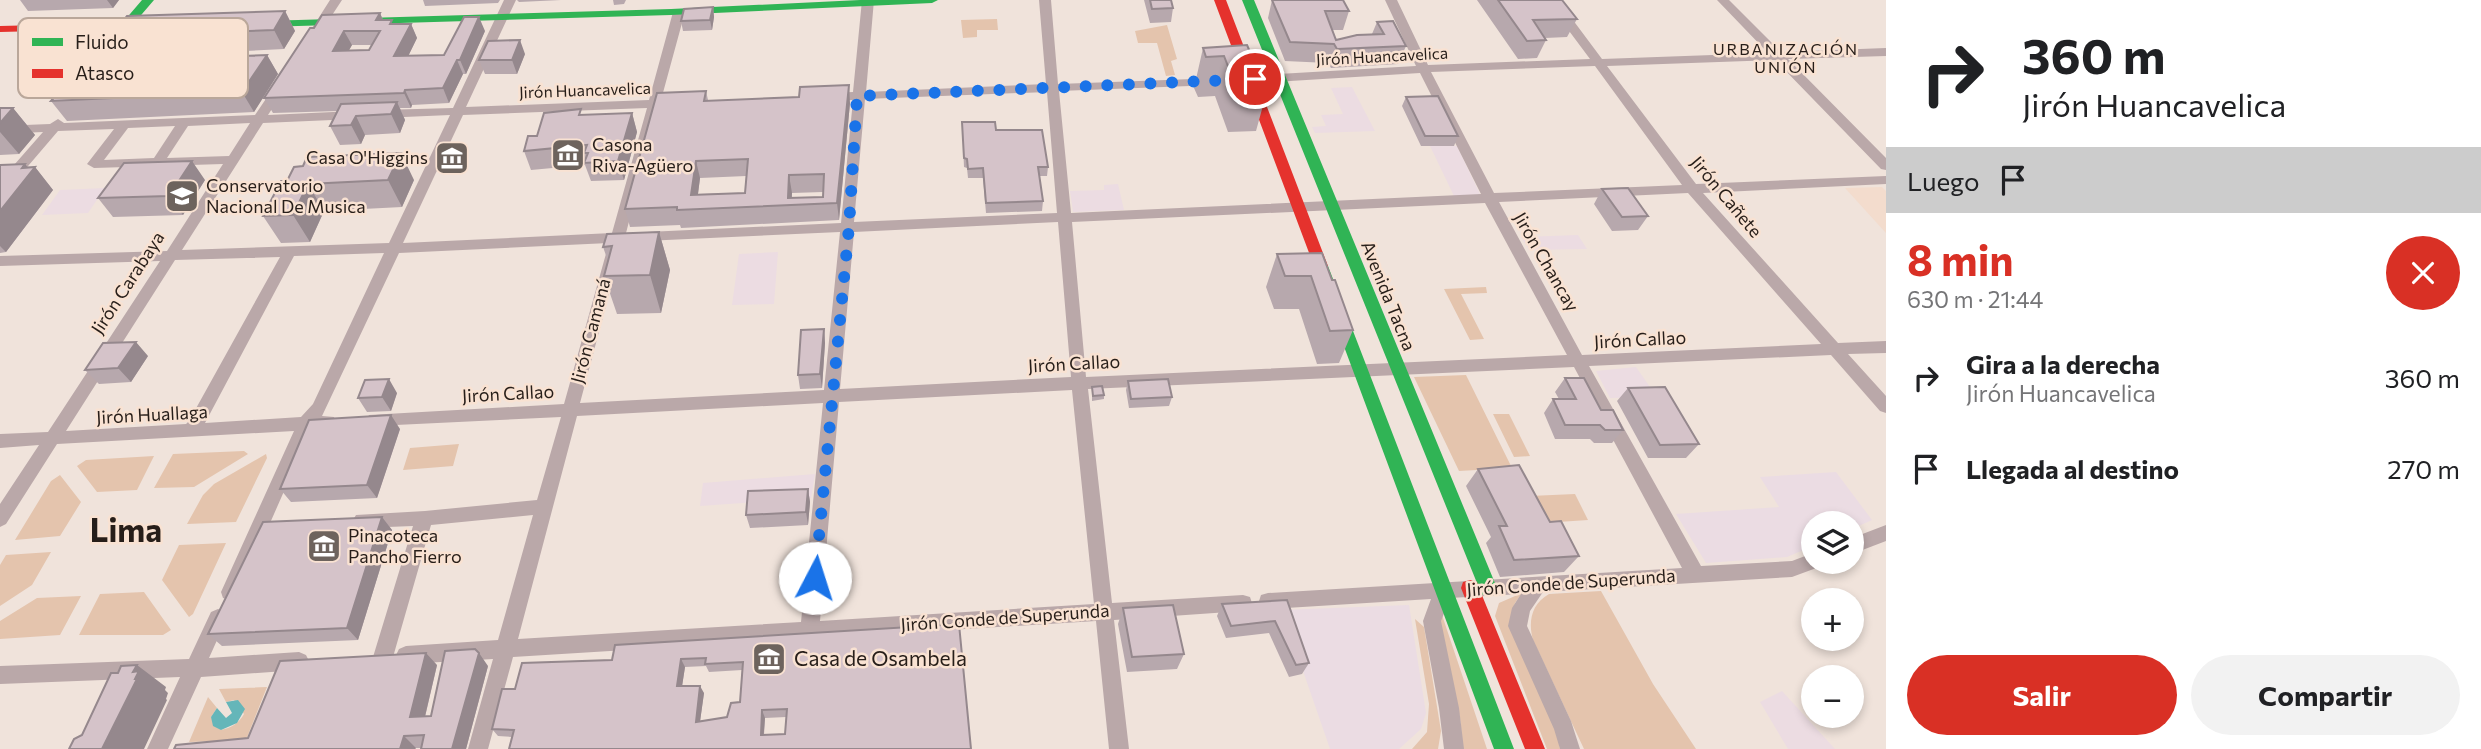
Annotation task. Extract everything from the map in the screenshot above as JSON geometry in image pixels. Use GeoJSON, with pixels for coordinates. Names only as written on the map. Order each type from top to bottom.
{"type":"FeatureCollection","features":[{"type":"Feature","properties":{"kind":"main road"},"geometry":{"type":"LineString","coordinates":[[132,18],[148,0]]}},
{"type":"Feature","properties":{"kind":"main road"},"geometry":{"type":"LineString","coordinates":[[679,12],[692,0]]}},
{"type":"Feature","properties":{"kind":"main road"},"geometry":{"type":"LineString","coordinates":[[253,24],[679,12],[932,0]]}},
{"type":"Feature","properties":{"kind":"main road"},"geometry":{"type":"LineString","coordinates":[[1220,0],[1246,79],[1504,749]]}},
{"type":"Feature","properties":{"kind":"main road","name":"Avenida Tacna"},"geometry":{"type":"LineString","coordinates":[[1241,0],[1275,78]]}},
{"type":"Feature","properties":{"kind":"main road","name":"Avenida Tacna"},"geometry":{"type":"LineString","coordinates":[[1248,0],[1275,78],[1478,593],[1535,749]]}},
{"type":"Feature","properties":{"kind":"main road"},"geometry":{"type":"LineString","coordinates":[[0,29],[18,29]]}},
{"type":"Feature","properties":{"kind":"street"},"geometry":{"type":"LineString","coordinates":[[311,39],[337,0]]}},
{"type":"Feature","properties":{"kind":"street"},"geometry":{"type":"LineString","coordinates":[[157,749],[306,423],[319,408],[510,0]]}},
{"type":"Feature","properties":{"kind":"street"},"geometry":{"type":"LineString","coordinates":[[1045,0],[1079,383],[1119,749]]}},
{"type":"Feature","properties":{"kind":"street","name":"Jirón Chancay"},"geometry":{"type":"LineString","coordinates":[[1391,0],[1488,198],[1581,362],[1696,575]]}},
{"type":"Feature","properties":{"kind":"street","name":"Jirón Cañete"},"geometry":{"type":"LineString","coordinates":[[1552,0],[1692,189],[1886,407]]}},
{"type":"Feature","properties":{"kind":"street"},"geometry":{"type":"LineString","coordinates":[[1723,0],[1886,166]]}},
{"type":"Feature","properties":{"kind":"street"},"geometry":{"type":"LineString","coordinates":[[810,629],[849,227],[857,96],[868,1]]}},
{"type":"Feature","properties":{"kind":"street","name":"Jirón Camaná"},"geometry":{"type":"LineString","coordinates":[[478,749],[679,12]]}},
{"type":"Feature","properties":{"kind":"street","name":"Jirón Huancavelica"},"geometry":{"type":"LineString","coordinates":[[816,98],[1053,89],[1423,69],[1886,52]]}},
{"type":"Feature","properties":{"kind":"street","name":"Jirón Carabaya"},"geometry":{"type":"LineString","coordinates":[[0,519],[289,73]]}},
{"type":"Feature","properties":{"kind":"street","name":"Jirón Huancavelica"},"geometry":{"type":"LineString","coordinates":[[0,130],[694,102]]}},
{"type":"Feature","properties":{"kind":"street"},"geometry":{"type":"LineString","coordinates":[[0,190],[69,109]]}},
{"type":"Feature","properties":{"kind":"street"},"geometry":{"type":"LineString","coordinates":[[155,162],[181,121]]}},
{"type":"Feature","properties":{"kind":"street"},"geometry":{"type":"LineString","coordinates":[[125,124],[94,164],[233,160]]}},
{"type":"Feature","properties":{"kind":"street"},"geometry":{"type":"LineString","coordinates":[[0,261],[395,248],[1886,180]]}},
{"type":"Feature","properties":{"kind":"street"},"geometry":{"type":"LineString","coordinates":[[186,432],[195,426],[290,251]]}},
{"type":"Feature","properties":{"kind":"street","name":"Jirón Callao"},"geometry":{"type":"LineString","coordinates":[[306,423],[1079,383],[1886,347]]}},
{"type":"Feature","properties":{"kind":"street","name":"Jirón Huallaga"},"geometry":{"type":"LineString","coordinates":[[0,441],[306,423]]}},
{"type":"Feature","properties":{"kind":"street"},"geometry":{"type":"LineString","coordinates":[[350,520],[425,519],[544,507]]}},
{"type":"Feature","properties":{"kind":"street","name":"Jirón Conde de Superunda"},"geometry":{"type":"LineString","coordinates":[[425,519],[376,657],[1444,591],[1478,593],[1538,585],[1792,569],[1801,566]]}},
{"type":"Feature","properties":{"kind":"street"},"geometry":{"type":"LineString","coordinates":[[260,524],[281,523]]}},
{"type":"Feature","properties":{"kind":"street"},"geometry":{"type":"LineString","coordinates":[[1864,541],[1886,533]]}},
{"type":"Feature","properties":{"kind":"street"},"geometry":{"type":"LineString","coordinates":[[1538,585],[1521,608],[1517,626],[1564,728],[1570,749]]}},
{"type":"Feature","properties":{"kind":"street"},"geometry":{"type":"LineString","coordinates":[[1444,591],[1432,621],[1454,749]]}},
{"type":"Feature","properties":{"kind":"street"},"geometry":{"type":"LineString","coordinates":[[0,675],[196,667],[248,673],[288,670],[318,660]]}},
{"type":"Feature","properties":{"kind":"shaded area"},"geometry":{"type":"Polygon","coordinates":[[[997,19],[998,30],[977,30],[977,37],[963,38],[961,20],[997,19]]]}},
{"type":"Feature","properties":{"kind":"shaded area"},"geometry":{"type":"Polygon","coordinates":[[[1167,25],[1177,59],[1171,61],[1175,75],[1166,76],[1157,43],[1138,43],[1135,31],[1167,25]]]}},
{"type":"Feature","properties":{"kind":"shaded area"},"geometry":{"type":"Polygon","coordinates":[[[1352,87],[1375,131],[1315,133],[1312,127],[1326,126],[1321,115],[1343,114],[1331,88],[1352,87]]]}},
{"type":"Feature","properties":{"kind":"shaded area"},"geometry":{"type":"Polygon","coordinates":[[[1430,146],[1457,146],[1481,196],[1454,196],[1430,146]]]}},
{"type":"Feature","properties":{"kind":"shaded area"},"geometry":{"type":"Polygon","coordinates":[[[1118,184],[1124,210],[1073,212],[1070,191],[1104,190],[1104,185],[1118,184]]]}},
{"type":"Feature","properties":{"kind":"shaded area"},"geometry":{"type":"Polygon","coordinates":[[[1882,187],[1886,191],[1886,233],[1845,188],[1882,187]]]}},
{"type":"Feature","properties":{"kind":"shaded area"},"geometry":{"type":"Polygon","coordinates":[[[105,188],[88,213],[42,215],[60,190],[105,188]]]}},
{"type":"Feature","properties":{"kind":"shaded area"},"geometry":{"type":"Polygon","coordinates":[[[1578,235],[1587,249],[1529,250],[1521,237],[1578,235]]]}},
{"type":"Feature","properties":{"kind":"shaded area"},"geometry":{"type":"Polygon","coordinates":[[[778,252],[774,304],[732,305],[739,254],[778,252]]]}},
{"type":"Feature","properties":{"kind":"shaded area"},"geometry":{"type":"Polygon","coordinates":[[[1486,287],[1487,293],[1461,294],[1484,339],[1470,340],[1444,289],[1486,287]]]}},
{"type":"Feature","properties":{"kind":"shaded area"},"geometry":{"type":"Polygon","coordinates":[[[1636,367],[1657,397],[1610,398],[1596,371],[1636,367]]]}},
{"type":"Feature","properties":{"kind":"shaded area"},"geometry":{"type":"Polygon","coordinates":[[[1466,375],[1512,468],[1459,471],[1414,377],[1466,375]]]}},
{"type":"Feature","properties":{"kind":"shaded area"},"geometry":{"type":"Polygon","coordinates":[[[1493,414],[1509,414],[1530,456],[1514,457],[1493,414]]]}},
{"type":"Feature","properties":{"kind":"shaded area"},"geometry":{"type":"Polygon","coordinates":[[[459,444],[453,466],[403,470],[410,448],[459,444]]]}},
{"type":"Feature","properties":{"kind":"shaded area"},"geometry":{"type":"Polygon","coordinates":[[[244,451],[248,454],[194,487],[154,488],[173,454],[244,451]]]}},
{"type":"Feature","properties":{"kind":"shaded area"},"geometry":{"type":"Polygon","coordinates":[[[266,454],[267,458],[236,522],[187,524],[203,495],[214,484],[266,454]]]}},
{"type":"Feature","properties":{"kind":"shaded area"},"geometry":{"type":"Polygon","coordinates":[[[154,456],[137,490],[97,492],[77,466],[86,460],[154,456]]]}},
{"type":"Feature","properties":{"kind":"shaded area"},"geometry":{"type":"Polygon","coordinates":[[[1836,472],[1872,520],[1864,524],[1864,511],[1801,511],[1801,551],[1787,557],[1706,563],[1676,514],[1779,507],[1760,477],[1836,472]]]}},
{"type":"Feature","properties":{"kind":"shaded area"},"geometry":{"type":"Polygon","coordinates":[[[815,474],[811,498],[700,506],[703,483],[815,474]]]}},
{"type":"Feature","properties":{"kind":"shaded area"},"geometry":{"type":"Polygon","coordinates":[[[60,475],[81,502],[60,536],[15,540],[51,481],[60,475]]]}},
{"type":"Feature","properties":{"kind":"shaded area"},"geometry":{"type":"Polygon","coordinates":[[[1575,494],[1588,520],[1543,523],[1530,496],[1575,494]]]}},
{"type":"Feature","properties":{"kind":"shaded area"},"geometry":{"type":"Polygon","coordinates":[[[226,543],[193,614],[189,617],[162,580],[179,545],[226,543]]]}},
{"type":"Feature","properties":{"kind":"shaded area"},"geometry":{"type":"Polygon","coordinates":[[[51,552],[32,585],[0,606],[0,565],[6,555],[51,552]]]}},
{"type":"Feature","properties":{"kind":"shaded area"},"geometry":{"type":"Polygon","coordinates":[[[1601,591],[1653,684],[1696,749],[1584,749],[1533,640],[1531,620],[1538,603],[1549,594],[1601,591]]]}},
{"type":"Feature","properties":{"kind":"shaded area"},"geometry":{"type":"Polygon","coordinates":[[[144,592],[171,630],[163,635],[79,635],[100,594],[144,592]]]}},
{"type":"Feature","properties":{"kind":"shaded area"},"geometry":{"type":"Polygon","coordinates":[[[1522,593],[1515,603],[1509,624],[1557,731],[1560,749],[1547,749],[1495,616],[1499,603],[1522,593]]]}},
{"type":"Feature","properties":{"kind":"shaded area"},"geometry":{"type":"Polygon","coordinates":[[[81,596],[60,635],[0,639],[0,621],[37,598],[81,596]]]}},
{"type":"Feature","properties":{"kind":"shaded area"},"geometry":{"type":"Polygon","coordinates":[[[1409,605],[1426,713],[1421,729],[1399,749],[1330,749],[1282,610],[1409,605]]]}},
{"type":"Feature","properties":{"kind":"shaded area"},"geometry":{"type":"Polygon","coordinates":[[[1442,615],[1487,749],[1463,749],[1460,718],[1438,616],[1442,615]]]}},
{"type":"Feature","properties":{"kind":"shaded area"},"geometry":{"type":"Polygon","coordinates":[[[1415,619],[1424,627],[1441,731],[1438,749],[1412,749],[1427,732],[1429,704],[1415,619]]]}},
{"type":"Feature","properties":{"kind":"shaded area"},"geometry":{"type":"Polygon","coordinates":[[[267,687],[246,740],[189,742],[208,697],[217,708],[211,717],[221,730],[234,725],[244,714],[234,700],[226,702],[219,689],[267,687]]]}},
{"type":"Feature","properties":{"kind":"shaded area"},"geometry":{"type":"Polygon","coordinates":[[[1782,691],[1801,712],[1801,728],[1816,728],[1835,749],[1788,749],[1760,702],[1782,691]]]}},
{"type":"Feature","properties":{"kind":"water"},"geometry":{"type":"Polygon","coordinates":[[[238,700],[245,709],[237,723],[221,730],[213,726],[211,717],[217,708],[226,718],[232,713],[226,702],[238,700]]]}},
{"type":"Feature","properties":{"kind":"building"},"geometry":{"type":"Polygon","coordinates":[[[1150,0],[1171,0],[1173,8],[1152,9],[1150,0]]]}},
{"type":"Feature","properties":{"kind":"building"},"geometry":{"type":"Polygon","coordinates":[[[1272,0],[1343,0],[1349,11],[1325,11],[1336,40],[1357,35],[1384,34],[1377,22],[1393,21],[1406,46],[1337,49],[1334,44],[1290,42],[1272,0]]]}},
{"type":"Feature","properties":{"kind":"building"},"geometry":{"type":"Polygon","coordinates":[[[1498,0],[1562,0],[1577,19],[1533,20],[1546,40],[1527,41],[1498,0]]]}},
{"type":"Feature","properties":{"kind":"building"},"geometry":{"type":"Polygon","coordinates":[[[713,7],[710,20],[681,21],[684,9],[713,7]]]}},
{"type":"Feature","properties":{"kind":"building"},"geometry":{"type":"Polygon","coordinates":[[[285,11],[274,30],[248,31],[248,18],[125,18],[285,11]]]}},
{"type":"Feature","properties":{"kind":"building"},"geometry":{"type":"Polygon","coordinates":[[[380,13],[376,20],[392,20],[390,24],[411,24],[394,56],[444,55],[464,17],[479,17],[460,60],[457,60],[443,88],[405,90],[404,93],[264,98],[310,28],[314,28],[322,15],[380,13]],[[344,31],[333,51],[369,50],[380,31],[344,31]]]}},
{"type":"Feature","properties":{"kind":"building"},"geometry":{"type":"Polygon","coordinates":[[[520,40],[512,60],[479,60],[488,41],[520,40]]]}},
{"type":"Feature","properties":{"kind":"building"},"geometry":{"type":"Polygon","coordinates":[[[1247,45],[1267,91],[1238,92],[1224,56],[1206,57],[1203,48],[1247,45]]]}},
{"type":"Feature","properties":{"kind":"building"},"geometry":{"type":"Polygon","coordinates":[[[267,55],[248,83],[248,56],[267,55]]]}},
{"type":"Feature","properties":{"kind":"building"},"geometry":{"type":"Polygon","coordinates":[[[849,85],[837,203],[677,210],[677,207],[625,209],[657,93],[706,91],[704,101],[799,97],[800,87],[849,85]],[[748,159],[696,161],[691,195],[745,193],[748,159]],[[824,174],[789,175],[788,198],[823,197],[824,174]]]}},
{"type":"Feature","properties":{"kind":"building"},"geometry":{"type":"Polygon","coordinates":[[[1438,96],[1458,136],[1425,136],[1406,97],[1438,96]]]}},
{"type":"Feature","properties":{"kind":"building"},"geometry":{"type":"Polygon","coordinates":[[[54,98],[115,98],[51,101],[54,98]]]}},
{"type":"Feature","properties":{"kind":"building"},"geometry":{"type":"Polygon","coordinates":[[[397,102],[391,114],[356,116],[351,125],[330,126],[341,104],[397,102]]]}},
{"type":"Feature","properties":{"kind":"building"},"geometry":{"type":"Polygon","coordinates":[[[0,108],[13,108],[0,123],[0,108]]]}},
{"type":"Feature","properties":{"kind":"building"},"geometry":{"type":"Polygon","coordinates":[[[581,109],[579,115],[632,113],[618,161],[584,163],[588,153],[584,153],[587,145],[524,151],[528,136],[537,136],[544,113],[581,109]]]}},
{"type":"Feature","properties":{"kind":"building"},"geometry":{"type":"Polygon","coordinates":[[[962,122],[995,122],[996,130],[1042,130],[1048,167],[1038,167],[1043,201],[986,203],[983,168],[968,169],[967,159],[964,158],[962,122]]]}},
{"type":"Feature","properties":{"kind":"building"},"geometry":{"type":"Polygon","coordinates":[[[401,153],[388,180],[308,184],[293,215],[263,216],[281,181],[287,181],[294,167],[303,166],[307,157],[401,153]]]}},
{"type":"Feature","properties":{"kind":"building"},"geometry":{"type":"Polygon","coordinates":[[[192,161],[169,196],[98,198],[124,163],[192,161]]]}},
{"type":"Feature","properties":{"kind":"building"},"geometry":{"type":"Polygon","coordinates":[[[25,164],[22,168],[35,167],[0,211],[0,165],[25,164]]]}},
{"type":"Feature","properties":{"kind":"building"},"geometry":{"type":"Polygon","coordinates":[[[1628,188],[1648,216],[1622,217],[1602,189],[1628,188]]]}},
{"type":"Feature","properties":{"kind":"building"},"geometry":{"type":"Polygon","coordinates":[[[659,232],[650,275],[604,276],[612,246],[603,247],[607,234],[659,232]]]}},
{"type":"Feature","properties":{"kind":"building"},"geometry":{"type":"Polygon","coordinates":[[[1322,253],[1353,330],[1330,331],[1311,276],[1285,276],[1277,254],[1322,253]]]}},
{"type":"Feature","properties":{"kind":"building"},"geometry":{"type":"Polygon","coordinates":[[[824,329],[820,374],[798,375],[801,330],[824,329]]]}},
{"type":"Feature","properties":{"kind":"building"},"geometry":{"type":"Polygon","coordinates":[[[136,342],[118,368],[85,370],[103,343],[136,342]]]}},
{"type":"Feature","properties":{"kind":"building"},"geometry":{"type":"Polygon","coordinates":[[[1565,378],[1584,378],[1601,410],[1613,410],[1623,430],[1605,430],[1600,425],[1565,425],[1553,399],[1576,399],[1565,378]]]}},
{"type":"Feature","properties":{"kind":"building"},"geometry":{"type":"Polygon","coordinates":[[[389,379],[382,397],[358,398],[365,380],[389,379]]]}},
{"type":"Feature","properties":{"kind":"building"},"geometry":{"type":"Polygon","coordinates":[[[1168,379],[1172,397],[1131,399],[1128,381],[1168,379]]]}},
{"type":"Feature","properties":{"kind":"building"},"geometry":{"type":"Polygon","coordinates":[[[1102,386],[1104,395],[1093,396],[1092,387],[1102,386]]]}},
{"type":"Feature","properties":{"kind":"building"},"geometry":{"type":"Polygon","coordinates":[[[1665,387],[1699,444],[1660,445],[1628,388],[1665,387]]]}},
{"type":"Feature","properties":{"kind":"building"},"geometry":{"type":"Polygon","coordinates":[[[391,415],[367,485],[280,489],[309,420],[391,415]]]}},
{"type":"Feature","properties":{"kind":"building"},"geometry":{"type":"Polygon","coordinates":[[[1519,465],[1550,522],[1561,521],[1579,556],[1514,560],[1499,526],[1507,526],[1478,469],[1519,465]]]}},
{"type":"Feature","properties":{"kind":"building"},"geometry":{"type":"Polygon","coordinates":[[[808,489],[806,512],[746,515],[748,491],[808,489]]]}},
{"type":"Feature","properties":{"kind":"building"},"geometry":{"type":"Polygon","coordinates":[[[382,517],[347,628],[208,634],[263,522],[382,517]]]}},
{"type":"Feature","properties":{"kind":"building"},"geometry":{"type":"Polygon","coordinates":[[[1287,600],[1309,663],[1296,665],[1275,621],[1231,626],[1222,604],[1287,600]]]}},
{"type":"Feature","properties":{"kind":"building"},"geometry":{"type":"Polygon","coordinates":[[[1173,605],[1184,654],[1132,657],[1123,608],[1173,605]]]}},
{"type":"Feature","properties":{"kind":"building"},"geometry":{"type":"Polygon","coordinates":[[[959,624],[971,749],[509,749],[514,730],[492,729],[502,689],[515,689],[522,663],[612,660],[615,645],[959,624]],[[706,658],[681,659],[677,686],[700,686],[696,722],[727,717],[731,703],[740,702],[743,662],[705,664],[706,658]],[[787,709],[762,710],[761,735],[785,734],[787,709]]]}},
{"type":"Feature","properties":{"kind":"building"},"geometry":{"type":"Polygon","coordinates":[[[475,649],[479,653],[452,749],[421,749],[424,735],[404,736],[400,749],[174,749],[176,745],[248,738],[280,661],[426,653],[410,717],[431,716],[445,651],[475,649]]]}},
{"type":"Feature","properties":{"kind":"building"},"geometry":{"type":"Polygon","coordinates":[[[137,665],[133,672],[139,671],[137,679],[102,749],[69,749],[74,739],[82,735],[111,673],[118,673],[121,666],[137,665]]]}},
{"type":"Feature","properties":{"kind":"traffic: fast"},"geometry":{"type":"LineString","coordinates":[[133,18],[148,0]]}},
{"type":"Feature","properties":{"kind":"traffic: fast"},"geometry":{"type":"LineString","coordinates":[[264,24],[671,12],[932,0]]}},
{"type":"Feature","properties":{"kind":"traffic: fast"},"geometry":{"type":"LineString","coordinates":[[1248,0],[1488,588]]}},
{"type":"Feature","properties":{"kind":"traffic: fast"},"geometry":{"type":"LineString","coordinates":[[1321,266],[1444,591]]}},
{"type":"Feature","properties":{"kind":"traffic: fast"},"geometry":{"type":"LineString","coordinates":[[1444,591],[1504,749]]}},
{"type":"Feature","properties":{"kind":"traffic: jam"},"geometry":{"type":"LineString","coordinates":[[1220,0],[1321,266]]}},
{"type":"Feature","properties":{"kind":"traffic: jam"},"geometry":{"type":"LineString","coordinates":[[0,29],[18,29]]}},
{"type":"Feature","properties":{"kind":"traffic: jam"},"geometry":{"type":"LineString","coordinates":[[1470,588],[1535,749]]}},
{"type":"Feature","properties":{"kind":"place","name":"Casona Riva-Agüero"},"geometry":{"type":"Point","coordinates":[568,155]}},
{"type":"Feature","properties":{"kind":"place","name":"Casa O'Higgins"},"geometry":{"type":"Point","coordinates":[452,158]}},
{"type":"Feature","properties":{"kind":"place","name":"Conservatorio Nacional De Musica"},"geometry":{"type":"Point","coordinates":[182,196]}},
{"type":"Feature","properties":{"kind":"place","name":"Pinacoteca Pancho Fierro"},"geometry":{"type":"Point","coordinates":[324,546]}},
{"type":"Feature","properties":{"kind":"place","name":"Casa de Osambela"},"geometry":{"type":"Point","coordinates":[769,659]}},
{"type":"Feature","properties":{"kind":"district","name":"URBANIZACIÓN UNIÓN"},"geometry":{"type":"Point","coordinates":[1786,58]}},
{"type":"Feature","properties":{"kind":"district","name":"Lima"},"geometry":{"type":"Point","coordinates":[126,531]}},
{"type":"Feature","properties":{"kind":"route"},"geometry":{"type":"LineString","coordinates":[[815,578],[849,227],[857,96],[1255,79]]}}]}
